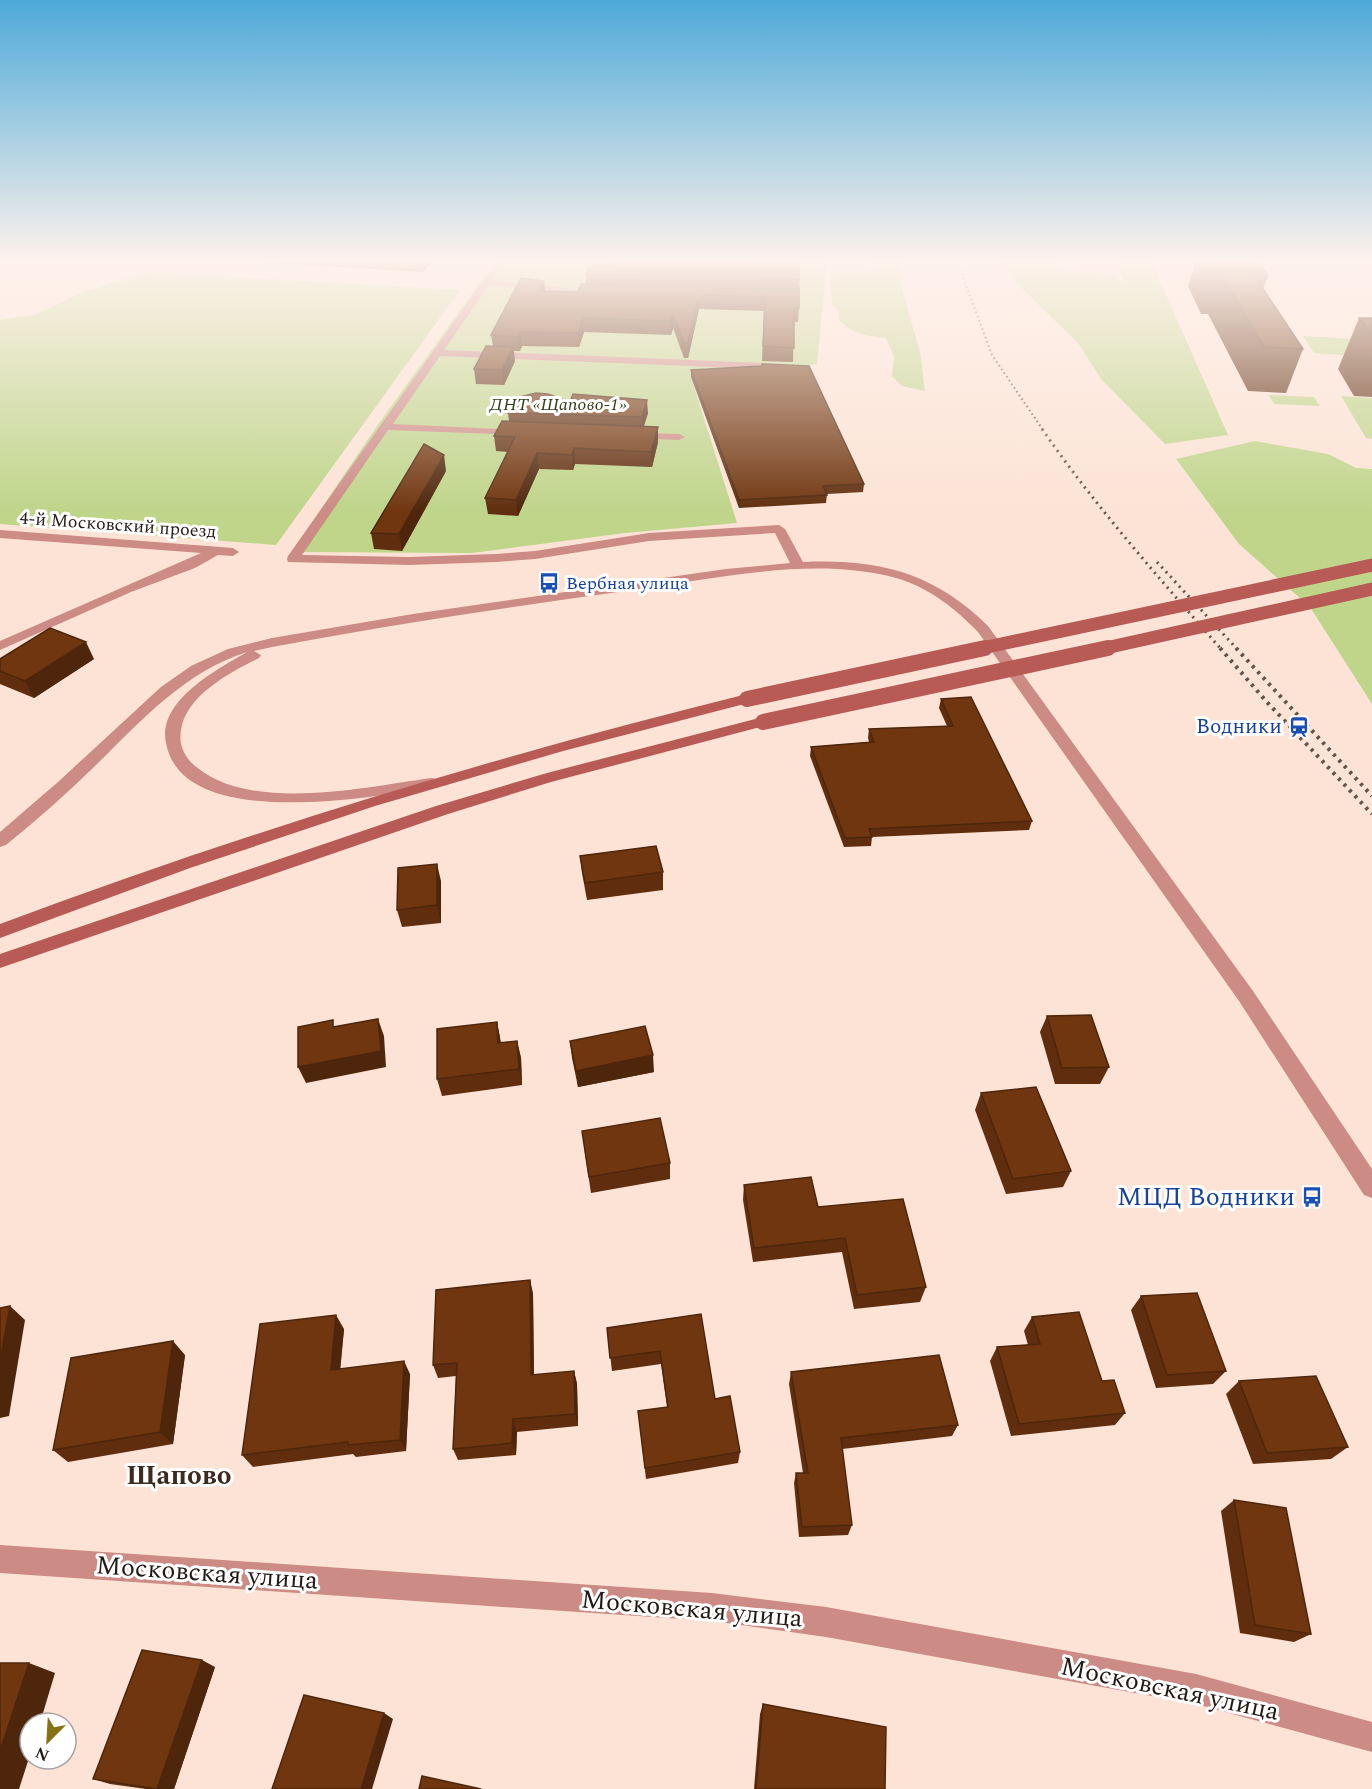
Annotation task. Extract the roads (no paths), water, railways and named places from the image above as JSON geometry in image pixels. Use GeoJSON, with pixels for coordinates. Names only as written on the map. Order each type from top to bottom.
{"type":"FeatureCollection","features":[{"type":"Feature","properties":{"kind":"main road"},"geometry":{"type":"LineString","coordinates":[[0,932],[134,881],[431,783],[534,752],[868,671],[1254,592],[1372,565]]}},
{"type":"Feature","properties":{"kind":"main road"},"geometry":{"type":"LineString","coordinates":[[0,961],[442,810],[558,775],[874,696],[1256,616],[1372,589]]}},
{"type":"Feature","properties":{"kind":"street"},"geometry":{"type":"LineString","coordinates":[[443,344],[293,559],[410,562],[467,560],[528,555],[666,535],[779,529],[798,566]]}},
{"type":"Feature","properties":{"kind":"street"},"geometry":{"type":"LineString","coordinates":[[437,353],[797,367]]}},
{"type":"Feature","properties":{"kind":"street"},"geometry":{"type":"LineString","coordinates":[[385,427],[531,434]]}},
{"type":"Feature","properties":{"kind":"street"},"geometry":{"type":"LineString","coordinates":[[622,436],[680,437]]}},
{"type":"Feature","properties":{"kind":"street","name":"4-й Московский проезд"},"geometry":{"type":"LineString","coordinates":[[0,534],[233,552]]}},
{"type":"Feature","properties":{"kind":"street"},"geometry":{"type":"LineString","coordinates":[[0,646],[126,589],[190,565],[215,551]]}},
{"type":"Feature","properties":{"kind":"street"},"geometry":{"type":"LineString","coordinates":[[0,842],[48,802],[134,716],[172,684],[218,658],[251,647],[528,600],[798,566],[856,567],[889,572],[918,581],[943,594],[983,629],[1246,996],[1372,1188]]}},
{"type":"Feature","properties":{"kind":"street"},"geometry":{"type":"LineString","coordinates":[[304,637],[250,656],[191,697],[178,714],[173,728],[173,745],[179,760],[191,774],[210,785],[257,796],[324,796],[431,783]]}},
{"type":"Feature","properties":{"kind":"street","name":"Московская улица"},"geometry":{"type":"LineString","coordinates":[[0,1559],[700,1607],[795,1618],[1196,1689],[1372,1737]]}},
{"type":"Feature","properties":{"kind":"railway"},"geometry":{"type":"LineString","coordinates":[[988,344],[992,355],[1043,430]]}},
{"type":"Feature","properties":{"kind":"railway"},"geometry":{"type":"LineString","coordinates":[[1042,429],[1106,514],[1221,649]]}},
{"type":"Feature","properties":{"kind":"railway"},"geometry":{"type":"LineString","coordinates":[[1157,562],[1237,649]]}},
{"type":"Feature","properties":{"kind":"railway"},"geometry":{"type":"LineString","coordinates":[[1220,648],[1266,701],[1372,814]]}},
{"type":"Feature","properties":{"kind":"railway"},"geometry":{"type":"LineString","coordinates":[[1236,648],[1372,796]]}},
{"type":"Feature","properties":{"kind":"place","name":"Вербная улица"},"geometry":{"type":"Point","coordinates":[549,583]}},
{"type":"Feature","properties":{"kind":"place","name":"Водники"},"geometry":{"type":"Point","coordinates":[1299,727]}},
{"type":"Feature","properties":{"kind":"place","name":"МЦД Водники"},"geometry":{"type":"Point","coordinates":[1312,1197]}},
{"type":"Feature","properties":{"kind":"district","name":"Щапово"},"geometry":{"type":"Point","coordinates":[179,1476]}},
{"type":"Feature","properties":{"kind":"park label","name":"ДНТ «Щапово-1»"},"geometry":{"type":"Point","coordinates":[558,404]}}]}
